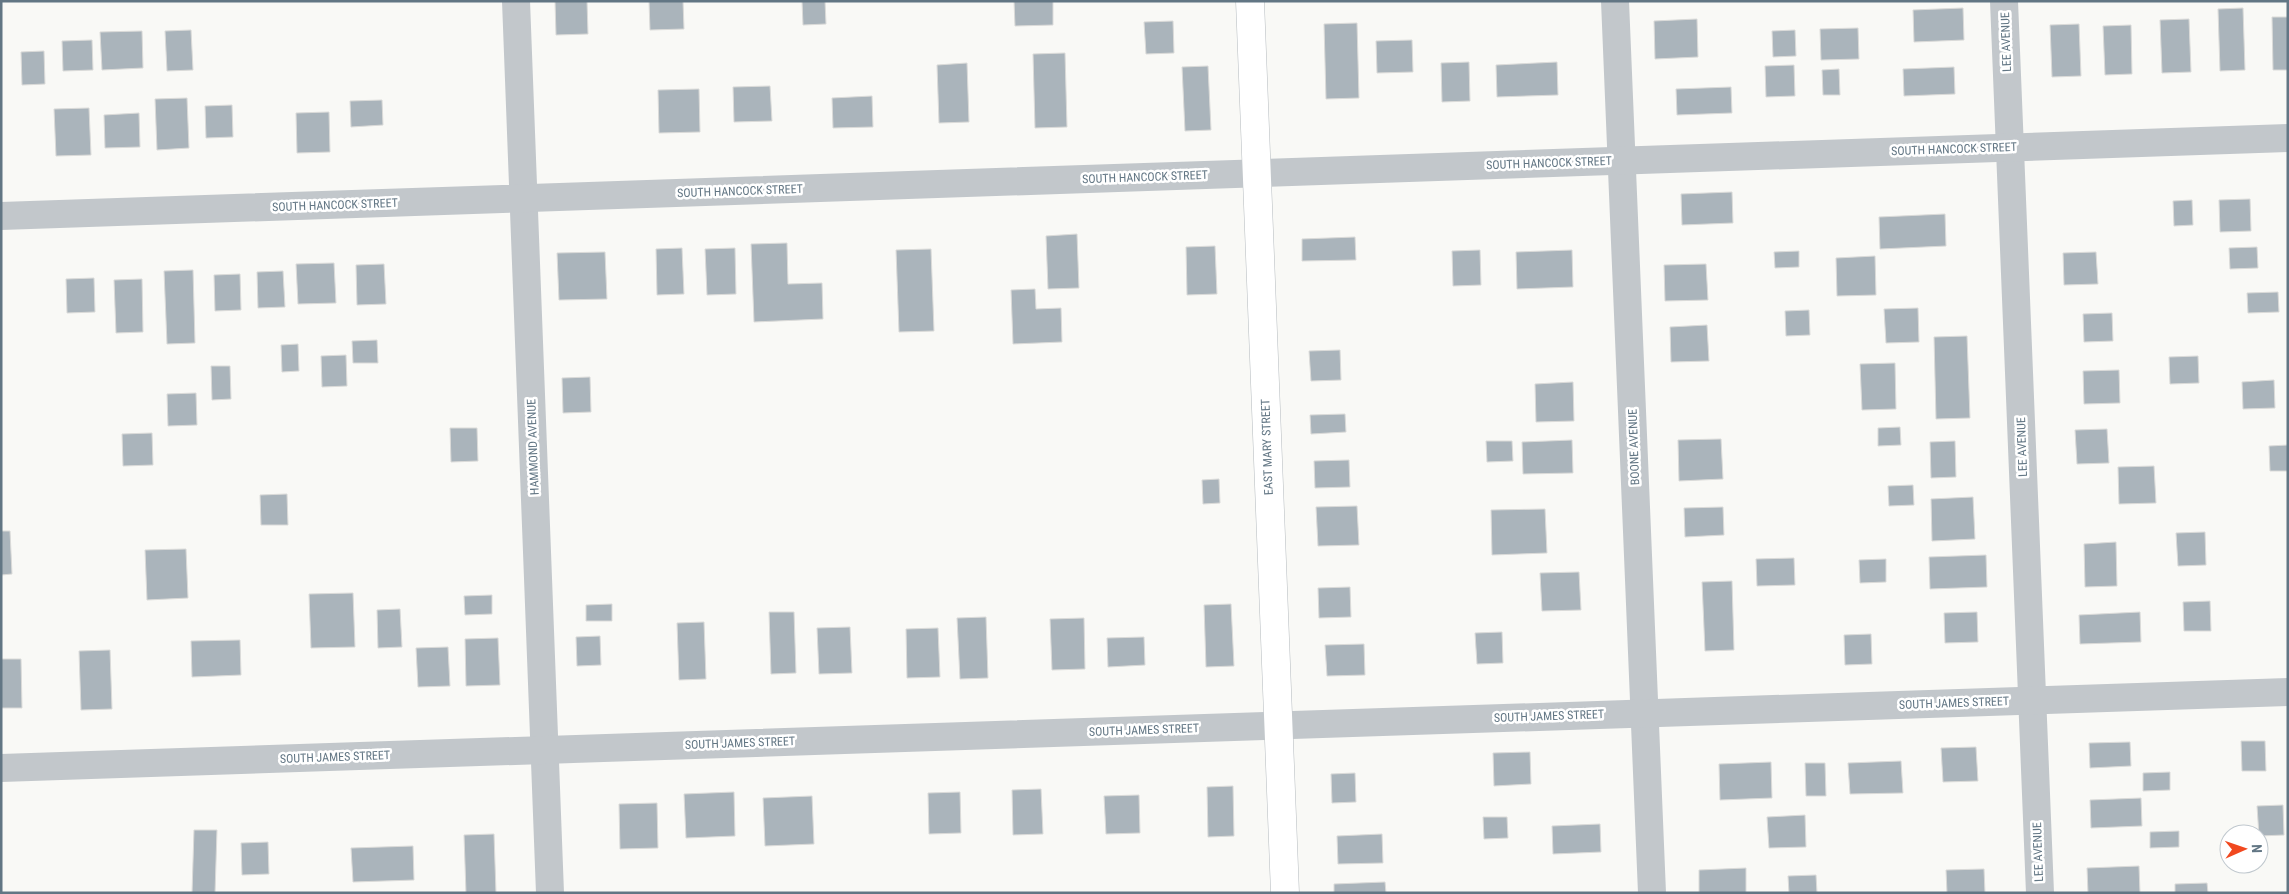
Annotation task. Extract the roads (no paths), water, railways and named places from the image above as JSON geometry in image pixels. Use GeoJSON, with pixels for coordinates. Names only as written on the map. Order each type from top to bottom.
{"type":"FeatureCollection","features":[{"type":"Feature","properties":{"kind":"main road","name":"EAST MARY STREET"},"geometry":{"type":"LineString","coordinates":[[1250,1],[1285,893]]}},
{"type":"Feature","properties":{"kind":"street","name":"HAMMOND AVENUE"},"geometry":{"type":"LineString","coordinates":[[516,1],[550,893]]}},
{"type":"Feature","properties":{"kind":"street","name":"BOONE AVENUE"},"geometry":{"type":"LineString","coordinates":[[1615,1],[1652,893]]}},
{"type":"Feature","properties":{"kind":"street","name":"LEE AVENUE"},"geometry":{"type":"LineString","coordinates":[[2004,1],[2040,893]]}},
{"type":"Feature","properties":{"kind":"street","name":"SOUTH HANCOCK STREET"},"geometry":{"type":"LineString","coordinates":[[1,216],[2288,138]]}},
{"type":"Feature","properties":{"kind":"street","name":"SOUTH JAMES STREET"},"geometry":{"type":"LineString","coordinates":[[1,768],[2288,692]]}}]}
